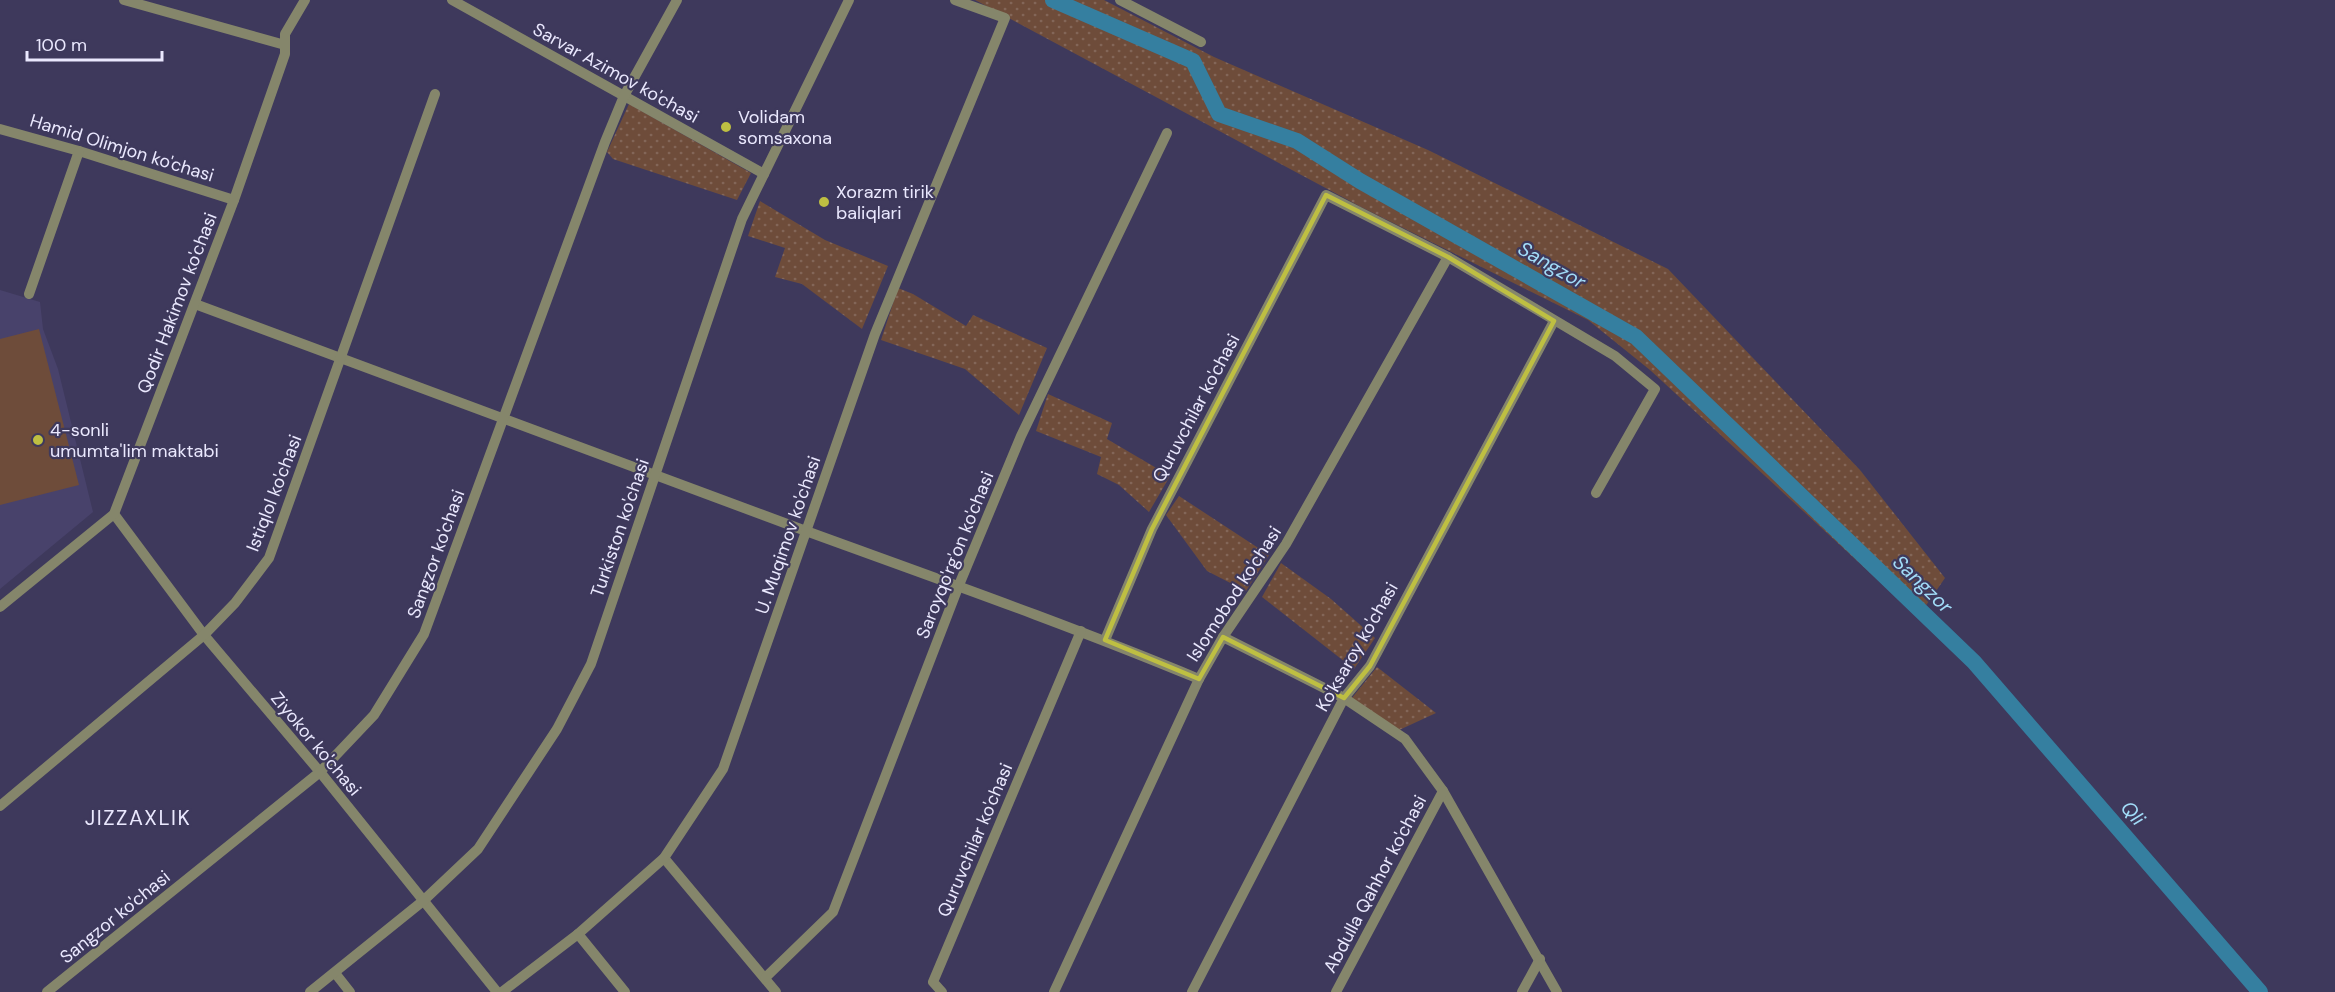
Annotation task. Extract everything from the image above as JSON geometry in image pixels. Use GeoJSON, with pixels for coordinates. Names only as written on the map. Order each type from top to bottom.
{"type":"FeatureCollection","features":[{"type":"Feature","properties":{"kind":"street"},"geometry":{"type":"LineString","coordinates":[[124,0],[285,45]]}},
{"type":"Feature","properties":{"kind":"street","name":"Qodir Hakimov ko'chasi"},"geometry":{"type":"LineString","coordinates":[[0,607],[114,514],[234,200],[285,54],[285,34],[305,0]]}},
{"type":"Feature","properties":{"kind":"street","name":"Sarvar Azimov ko'chasi"},"geometry":{"type":"LineString","coordinates":[[452,0],[764,174]]}},
{"type":"Feature","properties":{"kind":"street","name":"Sangzor ko'chasi"},"geometry":{"type":"LineString","coordinates":[[47,992],[320,772],[374,715],[424,633],[605,142],[624,96],[677,0]]}},
{"type":"Feature","properties":{"kind":"street","name":"Turkiston ko'chasi"},"geometry":{"type":"LineString","coordinates":[[310,992],[423,901],[478,849],[557,729],[591,664],[742,219],[849,0]]}},
{"type":"Feature","properties":{"kind":"street","name":"U. Muqimov ko'chasi"},"geometry":{"type":"LineString","coordinates":[[502,992],[578,934],[664,858],[723,769],[874,334],[1005,18],[955,0]]}},
{"type":"Feature","properties":{"kind":"street"},"geometry":{"type":"LineString","coordinates":[[1120,0],[1202,42]]}},
{"type":"Feature","properties":{"kind":"street","name":"Istiqlol ko'chasi"},"geometry":{"type":"LineString","coordinates":[[0,806],[204,635],[235,603],[269,558],[435,94]]}},
{"type":"Feature","properties":{"kind":"street","name":"Hamid Olimjon ko'chasi"},"geometry":{"type":"LineString","coordinates":[[0,129],[79,151],[234,200]]}},
{"type":"Feature","properties":{"kind":"street","name":"Saroyqo'rg'on ko'chasi"},"geometry":{"type":"LineString","coordinates":[[765,978],[833,912],[959,585],[1022,436],[1167,133]]}},
{"type":"Feature","properties":{"kind":"street"},"geometry":{"type":"LineString","coordinates":[[29,294],[79,151]]}},
{"type":"Feature","properties":{"kind":"street","name":"Quruvchilar ko'chasi"},"geometry":{"type":"LineString","coordinates":[[1106,640],[1152,529],[1326,195],[1448,257]]}},
{"type":"Feature","properties":{"kind":"street"},"geometry":{"type":"LineString","coordinates":[[1448,257],[1615,356],[1655,389],[1596,494]]}},
{"type":"Feature","properties":{"kind":"street","name":"Islomobod ko'chasi"},"geometry":{"type":"LineString","coordinates":[[1054,992],[1199,679],[1223,637],[1286,544],[1448,257]]}},
{"type":"Feature","properties":{"kind":"street"},"geometry":{"type":"LineString","coordinates":[[195,304],[503,420],[959,585],[1106,640],[1199,679]]}},
{"type":"Feature","properties":{"kind":"street","name":"Ko'ksaroy ko'chasi"},"geometry":{"type":"LineString","coordinates":[[1192,992],[1344,698],[1370,666],[1554,321]]}},
{"type":"Feature","properties":{"kind":"street","name":"Ziyokor ko'chasi"},"geometry":{"type":"LineString","coordinates":[[114,514],[204,635],[320,772],[497,992]]}},
{"type":"Feature","properties":{"kind":"street","name":"Quruvchilar ko'chasi"},"geometry":{"type":"LineString","coordinates":[[942,992],[933,982],[1082,631]]}},
{"type":"Feature","properties":{"kind":"street"},"geometry":{"type":"LineString","coordinates":[[1223,637],[1344,698],[1405,739],[1443,791],[1557,992]]}},
{"type":"Feature","properties":{"kind":"street","name":"Abdulla Qahhor ko'chasi"},"geometry":{"type":"LineString","coordinates":[[1336,992],[1443,791]]}},
{"type":"Feature","properties":{"kind":"street"},"geometry":{"type":"LineString","coordinates":[[664,858],[776,992]]}},
{"type":"Feature","properties":{"kind":"street"},"geometry":{"type":"LineString","coordinates":[[578,934],[625,992]]}},
{"type":"Feature","properties":{"kind":"street"},"geometry":{"type":"LineString","coordinates":[[1522,992],[1540,959]]}},
{"type":"Feature","properties":{"kind":"street"},"geometry":{"type":"LineString","coordinates":[[335,973],[350,992]]}},
{"type":"Feature","properties":{"kind":"highlighted area"},"geometry":{"type":"Polygon","coordinates":[[[1326,195],[1448,257],[1554,321],[1370,666],[1344,698],[1223,637],[1199,679],[1105,640],[1152,529],[1326,195]]]}},
{"type":"Feature","properties":{"kind":"shaded area"},"geometry":{"type":"Polygon","coordinates":[[[975,0],[1104,0],[1214,57],[1428,150],[1668,269],[1860,470],[1945,578],[1918,617],[1650,370],[1588,320],[1363,208],[975,0]]]}},
{"type":"Feature","properties":{"kind":"shaded area"},"geometry":{"type":"Polygon","coordinates":[[[629,104],[751,173],[737,200],[613,159],[607,152],[629,104]]]}},
{"type":"Feature","properties":{"kind":"shaded area"},"geometry":{"type":"Polygon","coordinates":[[[760,201],[825,240],[888,266],[862,329],[802,284],[775,277],[785,248],[748,236],[760,201]]]}},
{"type":"Feature","properties":{"kind":"shaded area"},"geometry":{"type":"Polygon","coordinates":[[[898,288],[913,294],[966,326],[973,315],[1047,348],[1019,415],[965,369],[881,340],[898,288]]]}},
{"type":"Feature","properties":{"kind":"shaded area","name":"4-sonli umumta'lim maktabi"},"geometry":{"type":"Polygon","coordinates":[[[0,290],[40,302],[43,329],[58,369],[93,512],[0,589],[0,290]]]}},
{"type":"Feature","properties":{"kind":"shaded area"},"geometry":{"type":"Polygon","coordinates":[[[39,329],[79,485],[0,505],[0,339],[39,329]]]}},
{"type":"Feature","properties":{"kind":"shaded area"},"geometry":{"type":"Polygon","coordinates":[[[1048,394],[1112,423],[1107,439],[1170,476],[1149,512],[1119,485],[1097,474],[1101,457],[1036,431],[1048,394]]]}},
{"type":"Feature","properties":{"kind":"shaded area"},"geometry":{"type":"Polygon","coordinates":[[[1179,496],[1269,555],[1246,591],[1207,571],[1166,515],[1179,496]]]}},
{"type":"Feature","properties":{"kind":"shaded area"},"geometry":{"type":"Polygon","coordinates":[[[1281,563],[1331,599],[1375,638],[1354,669],[1262,597],[1281,563]]]}},
{"type":"Feature","properties":{"kind":"shaded area"},"geometry":{"type":"Polygon","coordinates":[[[1377,667],[1436,713],[1397,731],[1351,699],[1377,667]]]}},
{"type":"Feature","properties":{"kind":"waterway","name":"Sangzor"},"geometry":{"type":"LineString","coordinates":[[1053,0],[1193,61],[1219,114],[1297,141],[1360,181],[1636,337],[1974,662],[2260,992]]}},
{"type":"Feature","properties":{"kind":"place","name":"Volidam somsaxona"},"geometry":{"type":"Point","coordinates":[726,127]}},
{"type":"Feature","properties":{"kind":"place","name":"Xorazm tirik baliqlari"},"geometry":{"type":"Point","coordinates":[824,202]}},
{"type":"Feature","properties":{"kind":"place","name":"4-sonli umumta'lim maktabi"},"geometry":{"type":"Point","coordinates":[38,440]}},
{"type":"Feature","properties":{"kind":"district","name":"JIZZAXLIK"},"geometry":{"type":"Point","coordinates":[138,818]}},
{"type":"Feature","properties":{"kind":"water label","name":"Qli"},"geometry":{"type":"Point","coordinates":[2133,813]}}]}
